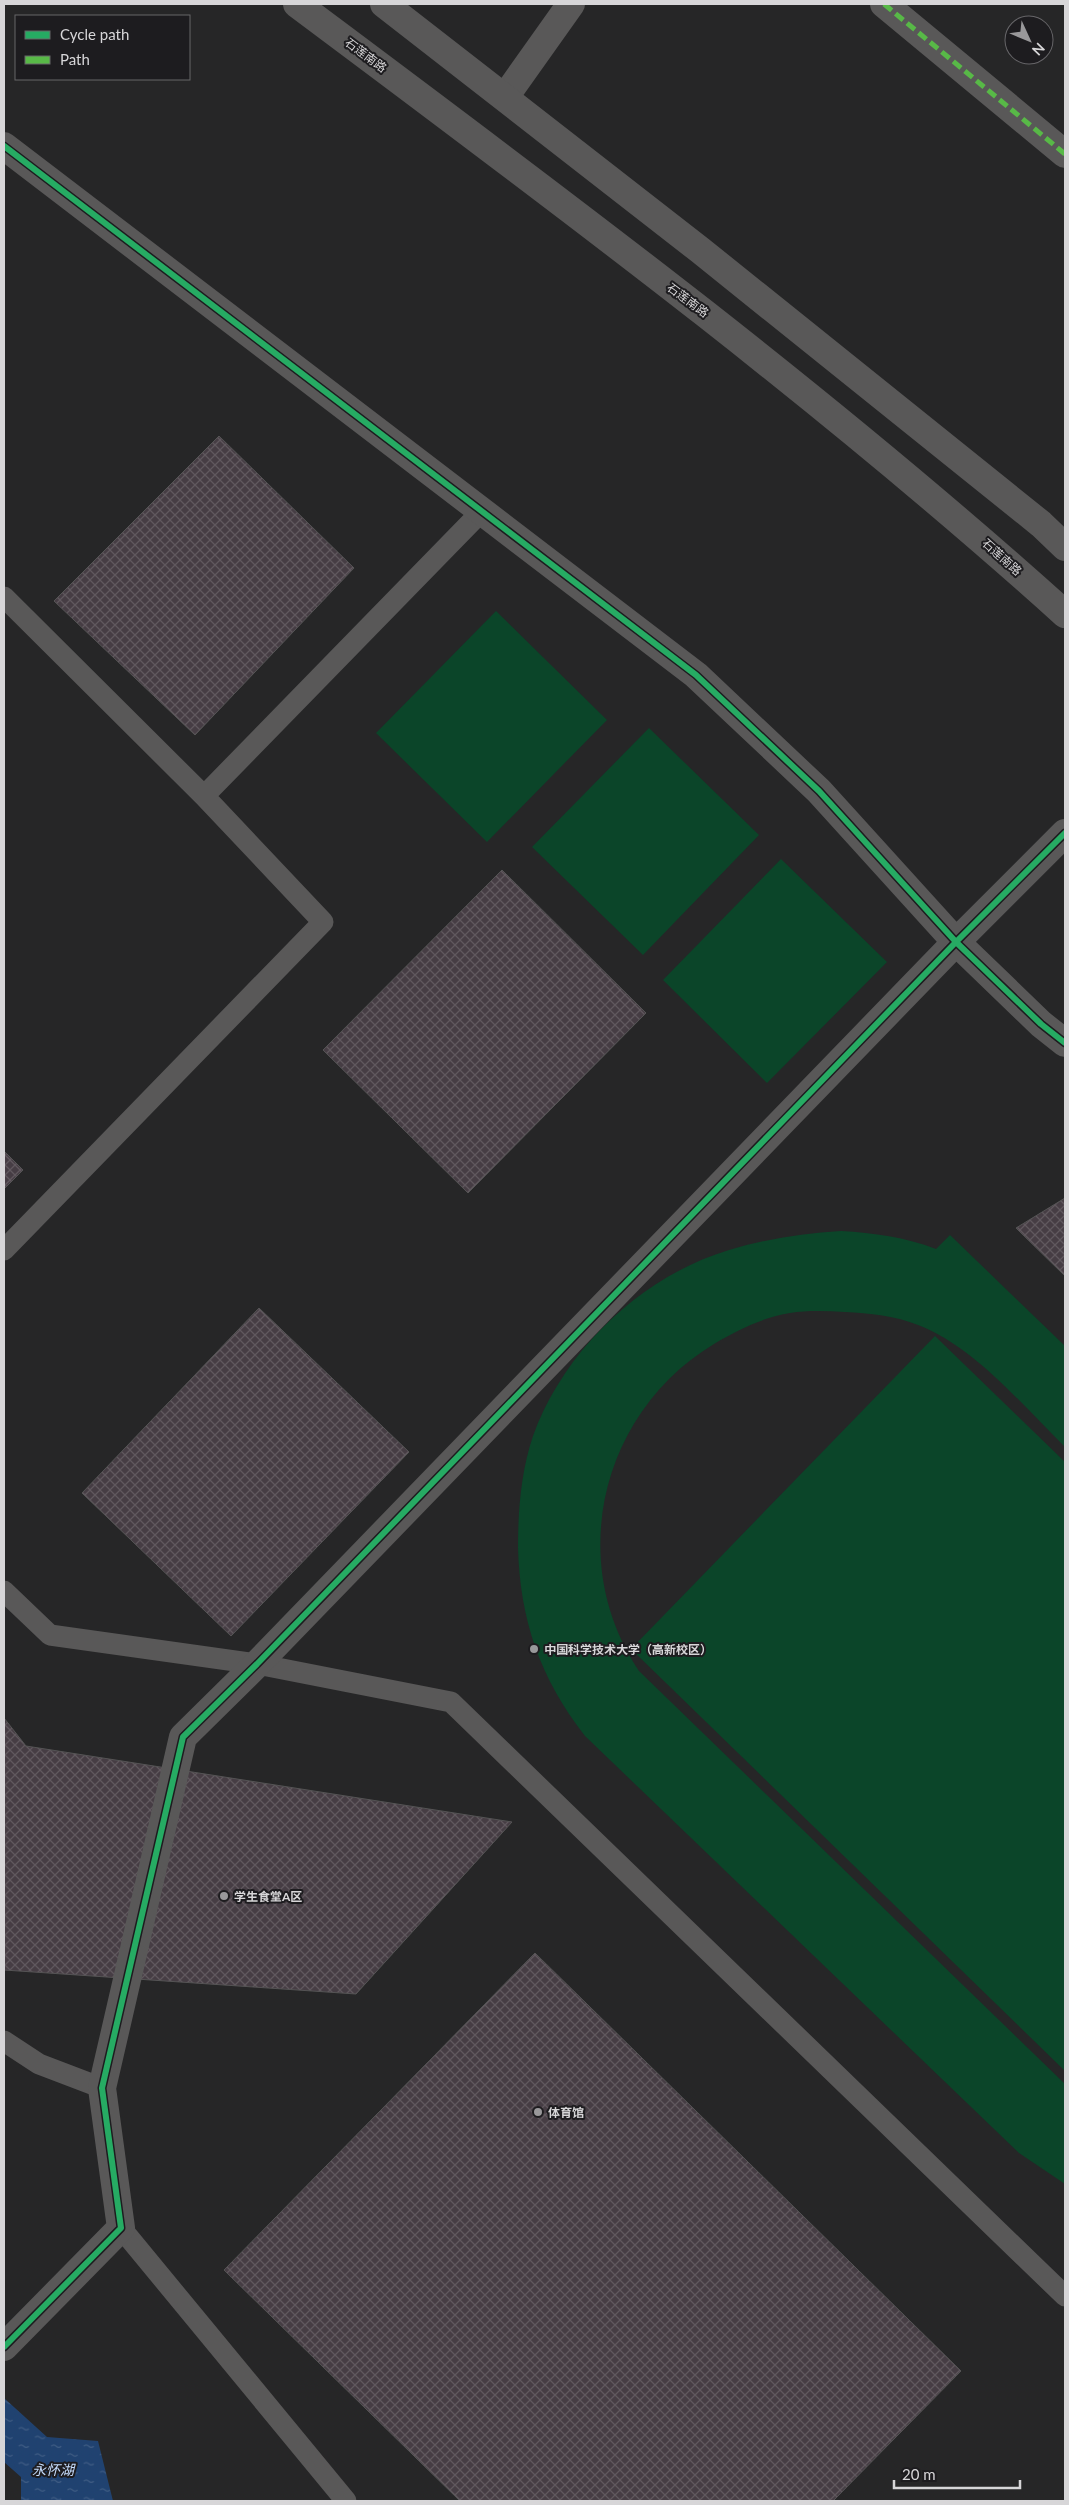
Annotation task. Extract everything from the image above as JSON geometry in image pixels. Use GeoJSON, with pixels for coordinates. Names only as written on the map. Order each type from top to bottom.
{"type":"FeatureCollection","features":[{"type":"Feature","properties":{"kind":"street","name":"石莲南路"},"geometry":{"type":"LineString","coordinates":[[297,4],[738,338],[975,533],[1065,614]]}},
{"type":"Feature","properties":{"kind":"street"},"geometry":{"type":"LineString","coordinates":[[384,4],[716,262],[1041,524],[1065,547]]}},
{"type":"Feature","properties":{"kind":"street"},"geometry":{"type":"LineString","coordinates":[[504,98],[571,4]]}},
{"type":"Feature","properties":{"kind":"street"},"geometry":{"type":"LineString","coordinates":[[884,4],[1065,154]]}},
{"type":"Feature","properties":{"kind":"street"},"geometry":{"type":"LineString","coordinates":[[4,146],[483,510],[696,675],[819,791],[956,942],[1040,1024],[1065,1043]]}},
{"type":"Feature","properties":{"kind":"street"},"geometry":{"type":"LineString","coordinates":[[4,2348],[121,2228],[102,2088],[183,1737],[257,1664],[956,942],[1065,832]]}},
{"type":"Feature","properties":{"kind":"lane"},"geometry":{"type":"LineString","coordinates":[[204,796],[483,510]]}},
{"type":"Feature","properties":{"kind":"lane"},"geometry":{"type":"LineString","coordinates":[[4,597],[204,796],[323,922],[4,1250]]}},
{"type":"Feature","properties":{"kind":"lane"},"geometry":{"type":"LineString","coordinates":[[4,1591],[50,1635],[257,1664],[451,1702],[1065,2296]]}},
{"type":"Feature","properties":{"kind":"lane"},"geometry":{"type":"LineString","coordinates":[[4,2041],[39,2064],[102,2088]]}},
{"type":"Feature","properties":{"kind":"lane"},"geometry":{"type":"LineString","coordinates":[[121,2228],[346,2501]]}},
{"type":"Feature","properties":{"kind":"green space"},"geometry":{"type":"Polygon","coordinates":[[[496,611],[607,720],[487,842],[376,733],[496,611]]]}},
{"type":"Feature","properties":{"kind":"green space"},"geometry":{"type":"Polygon","coordinates":[[[649,728],[759,835],[643,955],[532,847],[649,728]]]}},
{"type":"Feature","properties":{"kind":"green space"},"geometry":{"type":"Polygon","coordinates":[[[781,859],[887,962],[767,1083],[663,980],[781,859]]]}},
{"type":"Feature","properties":{"kind":"green space"},"geometry":{"type":"Polygon","coordinates":[[[841,1231],[889,1236],[913,1241],[936,1249],[950,1235],[1065,1346],[1065,1447],[997,1378],[978,1362],[959,1347],[918,1325],[901,1319],[863,1313],[804,1311],[770,1318],[741,1329],[714,1344],[675,1373],[644,1408],[621,1448],[606,1492],[600,1537],[604,1583],[616,1628],[639,1671],[1065,2084],[1065,2184],[1019,2153],[585,1736],[556,1692],[535,1647],[528,1624],[523,1600],[518,1548],[523,1477],[533,1436],[547,1404],[564,1374],[586,1346],[610,1320],[637,1298],[666,1278],[697,1262],[743,1246],[799,1235],[841,1231]]]}},
{"type":"Feature","properties":{"kind":"green space"},"geometry":{"type":"Polygon","coordinates":[[[935,1336],[1065,1462],[1065,2071],[631,1649],[935,1336]]]}},
{"type":"Feature","properties":{"kind":"water","name":"永怀湖"},"geometry":{"type":"Polygon","coordinates":[[[4,2398],[47,2437],[98,2441],[113,2501],[21,2501],[21,2477],[4,2462],[4,2398]]]}},
{"type":"Feature","properties":{"kind":"building"},"geometry":{"type":"Polygon","coordinates":[[[219,436],[354,568],[195,735],[54,601],[219,436]]]}},
{"type":"Feature","properties":{"kind":"building"},"geometry":{"type":"Polygon","coordinates":[[[502,870],[646,1013],[468,1193],[323,1050],[502,870]]]}},
{"type":"Feature","properties":{"kind":"building"},"geometry":{"type":"Polygon","coordinates":[[[4,1151],[23,1170],[4,1189],[4,1151]]]}},
{"type":"Feature","properties":{"kind":"building"},"geometry":{"type":"Polygon","coordinates":[[[1065,1198],[1065,1276],[1016,1228],[1065,1198]]]}},
{"type":"Feature","properties":{"kind":"building"},"geometry":{"type":"Polygon","coordinates":[[[259,1308],[409,1452],[231,1636],[82,1493],[259,1308]]]}},
{"type":"Feature","properties":{"kind":"building","name":"学生食堂A区"},"geometry":{"type":"Polygon","coordinates":[[[4,1718],[26,1746],[512,1822],[356,1994],[4,1970],[4,1718]]]}},
{"type":"Feature","properties":{"kind":"building","name":"体育馆"},"geometry":{"type":"Polygon","coordinates":[[[535,1953],[961,2371],[833,2501],[460,2501],[224,2270],[535,1953]]]}},
{"type":"Feature","properties":{"kind":"marked path"},"geometry":{"type":"LineString","coordinates":[[884,4],[1065,154]]}},
{"type":"Feature","properties":{"kind":"cycle path"},"geometry":{"type":"LineString","coordinates":[[4,146],[696,675],[819,791],[956,942],[1041,1024],[1065,1043]]}},
{"type":"Feature","properties":{"kind":"cycle path"},"geometry":{"type":"LineString","coordinates":[[4,2347],[121,2228],[102,2088],[183,1737],[257,1664],[956,942],[1065,833]]}},
{"type":"Feature","properties":{"kind":"place","name":"中国科学技术大学（高新校区）"},"geometry":{"type":"Point","coordinates":[534,1649]}},
{"type":"Feature","properties":{"kind":"place","name":"学生食堂A区"},"geometry":{"type":"Point","coordinates":[224,1896]}},
{"type":"Feature","properties":{"kind":"place","name":"体育馆"},"geometry":{"type":"Point","coordinates":[538,2112]}}]}
